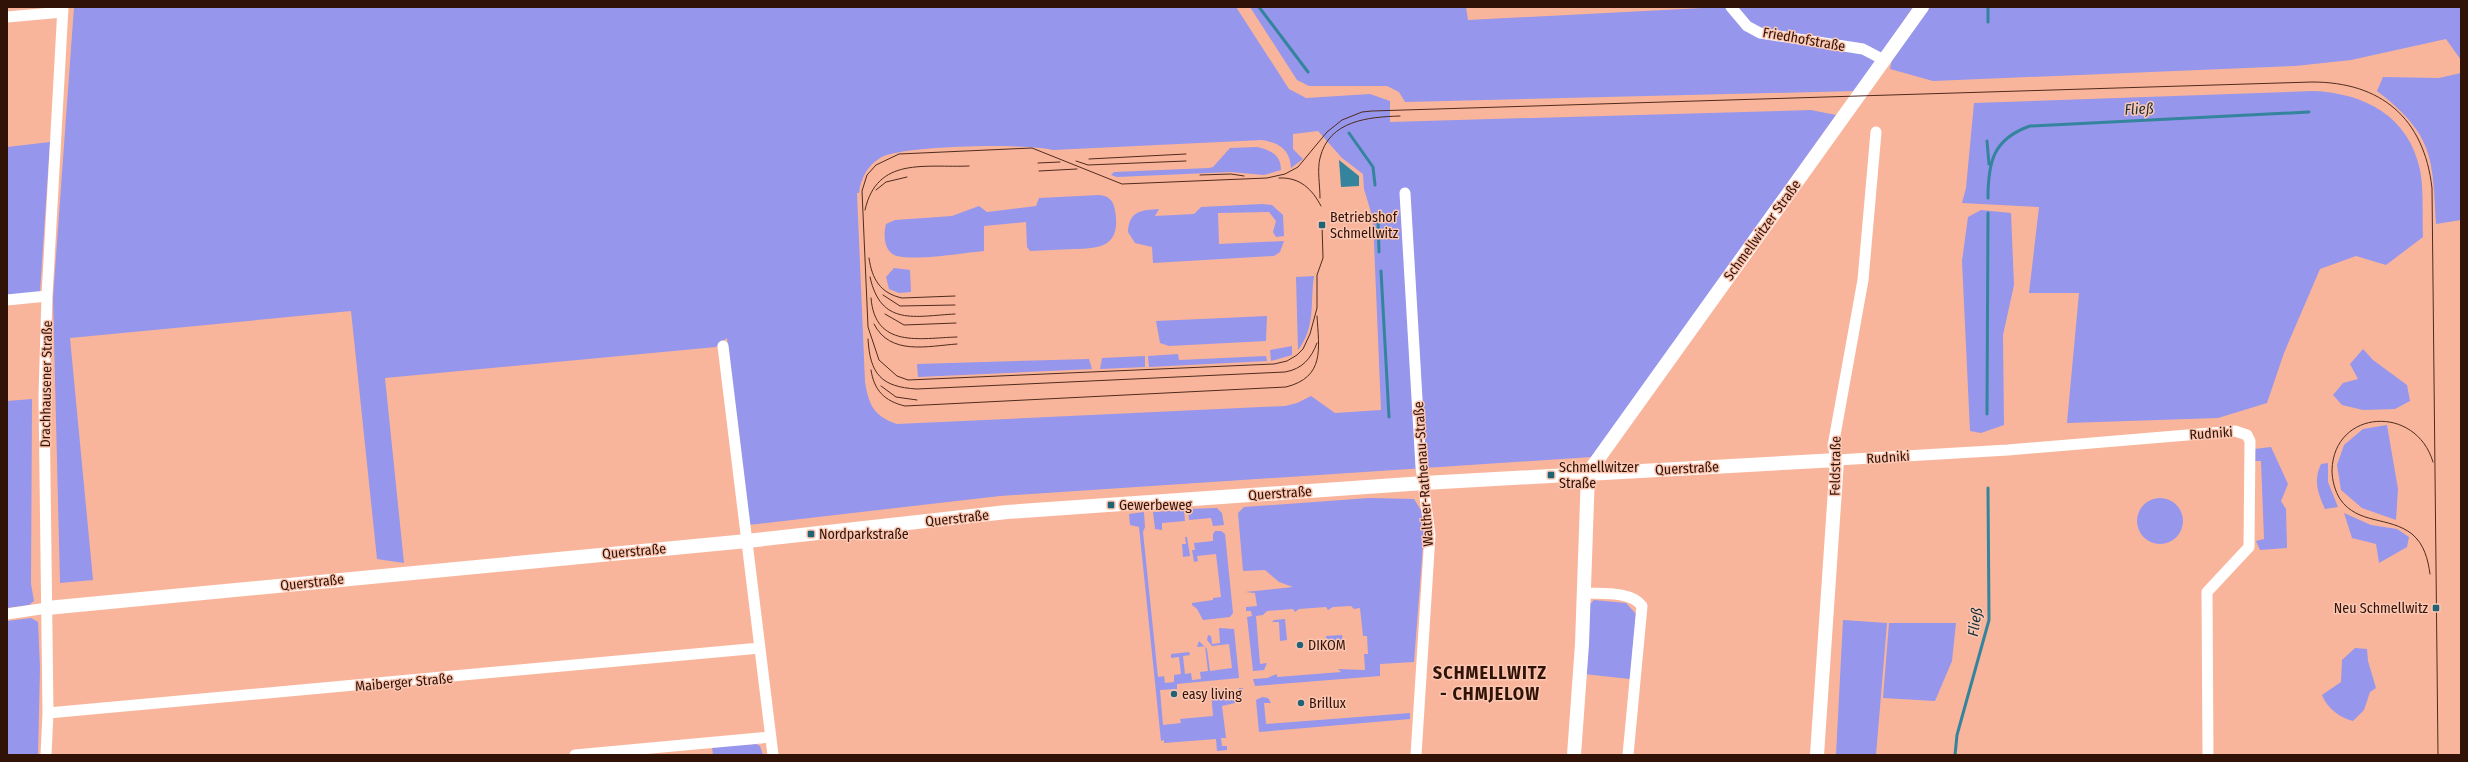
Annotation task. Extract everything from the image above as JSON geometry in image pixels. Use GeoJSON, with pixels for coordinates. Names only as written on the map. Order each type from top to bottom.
{"type":"FeatureCollection","features":[{"type":"Feature","properties":{"kind":"street","name":"Friedhofstraße"},"geometry":{"type":"LineString","coordinates":[[1731,7],[1747,26],[1760,33],[1862,49],[1884,60]]}},
{"type":"Feature","properties":{"kind":"street","name":"Schmellwitzer Straße"},"geometry":{"type":"LineString","coordinates":[[1588,473],[1876,74],[1884,60],[1922,7]]}},
{"type":"Feature","properties":{"kind":"street"},"geometry":{"type":"LineString","coordinates":[[7,17],[63,10]]}},
{"type":"Feature","properties":{"kind":"street","name":"Drachhausener Straße"},"geometry":{"type":"LineString","coordinates":[[46,755],[48,713],[44,396],[47,296],[63,10]]}},
{"type":"Feature","properties":{"kind":"street","name":"Feldstraße"},"geometry":{"type":"LineString","coordinates":[[1818,755],[1837,460],[1833,446],[1862,280],[1876,132]]}},
{"type":"Feature","properties":{"kind":"street","name":"Walther-Rathenau-Straße"},"geometry":{"type":"LineString","coordinates":[[1405,193],[1421,467],[1430,534],[1416,755]]}},
{"type":"Feature","properties":{"kind":"street"},"geometry":{"type":"LineString","coordinates":[[7,300],[47,296]]}},
{"type":"Feature","properties":{"kind":"street"},"geometry":{"type":"LineString","coordinates":[[723,346],[773,755]]}},
{"type":"Feature","properties":{"kind":"street","name":"Rudniki"},"geometry":{"type":"LineString","coordinates":[[1837,460],[2008,450],[2235,431],[2247,435],[2250,441],[2250,547],[2211,586],[2206,598],[2208,755]]}},
{"type":"Feature","properties":{"kind":"street","name":"Querstraße"},"geometry":{"type":"LineString","coordinates":[[7,614],[47,608],[747,541],[1007,512],[1424,483],[1837,460]]}},
{"type":"Feature","properties":{"kind":"street"},"geometry":{"type":"LineString","coordinates":[[1574,755],[1585,593],[1588,473]]}},
{"type":"Feature","properties":{"kind":"street"},"geometry":{"type":"LineString","coordinates":[[1585,593],[1629,596],[1638,600],[1642,606],[1628,755]]}},
{"type":"Feature","properties":{"kind":"street","name":"Maiberger Straße"},"geometry":{"type":"LineString","coordinates":[[48,713],[760,648]]}},
{"type":"Feature","properties":{"kind":"street"},"geometry":{"type":"LineString","coordinates":[[575,755],[771,737]]}},
{"type":"Feature","properties":{"kind":"shaded area"},"geometry":{"type":"Polygon","coordinates":[[[74,7],[1236,7],[1289,89],[1306,98],[1370,94],[1390,101],[1390,122],[1811,110],[1836,115],[1592,457],[1000,496],[748,525],[727,338],[716,347],[385,378],[404,563],[377,559],[351,311],[70,338],[93,580],[60,583],[53,298],[74,7]],[[1318,131],[1293,134],[1293,149],[1303,159],[1291,168],[1289,156],[1283,148],[1274,143],[1262,140],[1053,150],[1018,146],[965,146],[912,150],[880,158],[875,161],[865,173],[861,182],[859,193],[857,193],[865,382],[868,398],[871,404],[878,414],[897,424],[1285,406],[1297,403],[1311,396],[1335,413],[1381,410],[1373,219],[1364,189],[1363,174],[1342,158],[1318,131]]]}},
{"type":"Feature","properties":{"kind":"shaded area"},"geometry":{"type":"Polygon","coordinates":[[[1250,7],[1466,7],[1468,20],[1722,7],[1913,7],[1856,91],[1405,102],[1399,92],[1387,86],[1309,86],[1297,80],[1250,7]]]}},
{"type":"Feature","properties":{"kind":"shaded area"},"geometry":{"type":"Polygon","coordinates":[[[1930,7],[2461,7],[2461,60],[2446,39],[2351,60],[2295,66],[1933,81],[1890,69],[1892,59],[1930,7]]]}},
{"type":"Feature","properties":{"kind":"shaded area"},"geometry":{"type":"Polygon","coordinates":[[[2461,73],[2461,220],[2436,224],[2431,164],[2426,148],[2419,134],[2409,120],[2377,91],[2383,77],[2439,78],[2461,73]]]}},
{"type":"Feature","properties":{"kind":"shaded area"},"geometry":{"type":"Polygon","coordinates":[[[2313,91],[2350,97],[2366,103],[2382,111],[2395,122],[2406,135],[2414,151],[2420,170],[2423,237],[2386,265],[2356,256],[2320,269],[2284,353],[2267,403],[2218,418],[2067,423],[2079,293],[2029,293],[2039,207],[1962,203],[1966,188],[1974,103],[2313,91]]]}},
{"type":"Feature","properties":{"kind":"shaded area"},"geometry":{"type":"Polygon","coordinates":[[[50,142],[40,292],[7,295],[7,147],[50,142]]]}},
{"type":"Feature","properties":{"kind":"shaded area"},"geometry":{"type":"Polygon","coordinates":[[[1257,147],[1274,154],[1279,160],[1281,170],[1264,175],[1231,172],[1117,177],[1111,175],[1114,172],[1209,168],[1213,167],[1230,148],[1257,147]]]}},
{"type":"Feature","properties":{"kind":"shaded area"},"geometry":{"type":"Polygon","coordinates":[[[1339,160],[1359,176],[1359,186],[1341,187],[1339,160]]]}},
{"type":"Feature","properties":{"kind":"shaded area"},"geometry":{"type":"Polygon","coordinates":[[[1099,195],[1110,199],[1113,204],[1116,222],[1115,231],[1108,243],[1093,248],[1030,251],[1027,247],[1026,222],[984,226],[984,251],[916,258],[897,256],[893,254],[889,251],[886,243],[886,224],[895,220],[952,216],[979,206],[987,212],[1036,206],[1039,198],[1099,195]]]}},
{"type":"Feature","properties":{"kind":"shaded area"},"geometry":{"type":"Polygon","coordinates":[[[1262,204],[1272,205],[1283,215],[1284,236],[1276,237],[1273,232],[1276,221],[1269,212],[1218,213],[1219,244],[1284,241],[1280,252],[1274,256],[1153,263],[1152,247],[1135,243],[1128,232],[1131,220],[1137,213],[1142,211],[1159,209],[1155,216],[1194,214],[1201,207],[1262,204]]]}},
{"type":"Feature","properties":{"kind":"shaded area"},"geometry":{"type":"Polygon","coordinates":[[[1981,210],[2011,213],[2014,285],[2003,335],[2004,425],[1981,433],[1970,431],[1962,261],[1968,217],[1981,210]]]}},
{"type":"Feature","properties":{"kind":"shaded area"},"geometry":{"type":"Polygon","coordinates":[[[894,268],[910,270],[911,292],[899,293],[889,289],[886,277],[894,268]]]}},
{"type":"Feature","properties":{"kind":"shaded area"},"geometry":{"type":"Polygon","coordinates":[[[1314,276],[1310,323],[1304,341],[1298,350],[1296,277],[1314,276]]]}},
{"type":"Feature","properties":{"kind":"shaded area"},"geometry":{"type":"Polygon","coordinates":[[[1267,316],[1266,341],[1169,346],[1160,343],[1156,321],[1267,316]]]}},
{"type":"Feature","properties":{"kind":"shaded area"},"geometry":{"type":"Polygon","coordinates":[[[1292,346],[1292,355],[1271,361],[1270,350],[1292,346]]]}},
{"type":"Feature","properties":{"kind":"shaded area"},"geometry":{"type":"Polygon","coordinates":[[[2363,349],[2373,360],[2407,385],[2410,401],[2395,409],[2363,410],[2342,405],[2333,395],[2343,383],[2358,379],[2350,364],[2363,349]]]}},
{"type":"Feature","properties":{"kind":"shaded area"},"geometry":{"type":"Polygon","coordinates":[[[1178,354],[1179,360],[1266,356],[1267,361],[1149,367],[1148,356],[1178,354]]]}},
{"type":"Feature","properties":{"kind":"shaded area"},"geometry":{"type":"Polygon","coordinates":[[[1145,356],[1145,367],[1100,369],[1102,358],[1145,356]]]}},
{"type":"Feature","properties":{"kind":"shaded area"},"geometry":{"type":"Polygon","coordinates":[[[1089,359],[1092,369],[918,377],[917,364],[1089,359]]]}},
{"type":"Feature","properties":{"kind":"shaded area"},"geometry":{"type":"Polygon","coordinates":[[[32,399],[31,584],[34,601],[29,605],[7,608],[7,401],[32,399]]]}},
{"type":"Feature","properties":{"kind":"shaded area"},"geometry":{"type":"Polygon","coordinates":[[[2387,425],[2398,489],[2396,520],[2362,508],[2341,490],[2337,465],[2344,445],[2363,429],[2387,425]]]}},
{"type":"Feature","properties":{"kind":"shaded area"},"geometry":{"type":"Polygon","coordinates":[[[2271,447],[2288,484],[2281,501],[2286,509],[2287,548],[2260,550],[2256,541],[2264,539],[2261,461],[2254,461],[2254,449],[2271,447]]]}},
{"type":"Feature","properties":{"kind":"shaded area"},"geometry":{"type":"Polygon","coordinates":[[[2328,463],[2328,482],[2338,507],[2325,509],[2317,487],[2317,476],[2321,464],[2328,463]]]}},
{"type":"Feature","properties":{"kind":"shaded area"},"geometry":{"type":"Polygon","coordinates":[[[1369,498],[1414,499],[1422,512],[1424,532],[1414,662],[1380,664],[1380,676],[1255,686],[1253,679],[1267,678],[1277,674],[1277,677],[1341,672],[1338,669],[1365,670],[1364,654],[1368,654],[1367,636],[1363,636],[1360,608],[1354,609],[1351,606],[1333,607],[1328,610],[1326,607],[1299,609],[1295,612],[1293,609],[1267,611],[1263,615],[1256,616],[1260,664],[1267,663],[1264,670],[1253,671],[1247,617],[1252,616],[1251,611],[1246,611],[1246,607],[1257,606],[1255,593],[1245,592],[1293,587],[1279,582],[1265,570],[1243,571],[1238,513],[1244,507],[1369,498]]]}},
{"type":"Feature","properties":{"kind":"shaded area"},"geometry":{"type":"Polygon","coordinates":[[[2155,498],[2165,498],[2173,502],[2179,508],[2183,516],[2183,526],[2179,534],[2173,540],[2165,544],[2155,544],[2147,540],[2141,534],[2137,526],[2137,516],[2141,508],[2147,502],[2155,498]]]}},
{"type":"Feature","properties":{"kind":"shaded area"},"geometry":{"type":"Polygon","coordinates":[[[1217,508],[1222,513],[1224,525],[1213,526],[1211,518],[1189,520],[1188,509],[1217,508]]]}},
{"type":"Feature","properties":{"kind":"shaded area"},"geometry":{"type":"Polygon","coordinates":[[[1184,510],[1185,521],[1162,523],[1162,530],[1155,529],[1153,512],[1184,510]]]}},
{"type":"Feature","properties":{"kind":"shaded area"},"geometry":{"type":"Polygon","coordinates":[[[1144,512],[1145,527],[1143,532],[1158,677],[1164,676],[1165,683],[1174,682],[1174,675],[1181,674],[1179,657],[1171,658],[1171,654],[1189,652],[1190,655],[1183,656],[1185,674],[1191,673],[1192,680],[1201,679],[1200,672],[1208,671],[1205,647],[1207,649],[1210,671],[1232,668],[1229,644],[1212,646],[1207,640],[1208,635],[1211,636],[1212,644],[1220,643],[1219,628],[1234,629],[1239,678],[1177,684],[1177,689],[1160,690],[1163,725],[1181,723],[1180,719],[1213,716],[1211,692],[1226,689],[1227,698],[1239,696],[1239,688],[1243,688],[1242,697],[1239,702],[1222,706],[1226,738],[1221,738],[1222,746],[1227,746],[1227,750],[1217,751],[1216,739],[1164,743],[1164,740],[1161,741],[1139,527],[1130,525],[1129,514],[1144,512]]]}},
{"type":"Feature","properties":{"kind":"shaded area"},"geometry":{"type":"Polygon","coordinates":[[[2344,513],[2371,525],[2397,529],[2409,537],[2407,547],[2379,563],[2376,544],[2352,538],[2344,513]]]}},
{"type":"Feature","properties":{"kind":"shaded area"},"geometry":{"type":"Polygon","coordinates":[[[1215,531],[1221,531],[1225,534],[1233,613],[1230,617],[1203,620],[1192,603],[1213,600],[1213,598],[1221,597],[1216,554],[1197,556],[1198,561],[1194,562],[1192,550],[1195,550],[1194,543],[1213,541],[1213,534],[1215,531]]]}},
{"type":"Feature","properties":{"kind":"shaded area"},"geometry":{"type":"Polygon","coordinates":[[[1185,537],[1187,537],[1190,556],[1183,557],[1182,544],[1186,544],[1185,537]]]}},
{"type":"Feature","properties":{"kind":"shaded area"},"geometry":{"type":"Polygon","coordinates":[[[1594,600],[1626,603],[1636,614],[1630,679],[1584,674],[1590,604],[1594,600]]]}},
{"type":"Feature","properties":{"kind":"shaded area"},"geometry":{"type":"Polygon","coordinates":[[[31,618],[38,622],[40,668],[38,755],[7,755],[7,621],[31,618]]]}},
{"type":"Feature","properties":{"kind":"shaded area"},"geometry":{"type":"Polygon","coordinates":[[[1285,619],[1287,640],[1280,641],[1279,622],[1272,622],[1274,620],[1285,619]]]}},
{"type":"Feature","properties":{"kind":"shaded area"},"geometry":{"type":"Polygon","coordinates":[[[1843,620],[1887,623],[1876,755],[1836,755],[1843,620]]]}},
{"type":"Feature","properties":{"kind":"shaded area"},"geometry":{"type":"Polygon","coordinates":[[[1889,623],[1956,623],[1952,661],[1935,701],[1883,698],[1889,623]]]}},
{"type":"Feature","properties":{"kind":"shaded area"},"geometry":{"type":"Polygon","coordinates":[[[1342,635],[1343,643],[1327,644],[1326,636],[1342,635]]]}},
{"type":"Feature","properties":{"kind":"shaded area"},"geometry":{"type":"Polygon","coordinates":[[[1199,641],[1204,646],[1197,647],[1199,641]]]}},
{"type":"Feature","properties":{"kind":"shaded area"},"geometry":{"type":"Polygon","coordinates":[[[2355,648],[2367,649],[2368,661],[2376,688],[2370,692],[2364,710],[2353,721],[2343,718],[2334,712],[2324,700],[2322,695],[2341,682],[2342,660],[2355,648]]]}},
{"type":"Feature","properties":{"kind":"shaded area"},"geometry":{"type":"Polygon","coordinates":[[[1262,697],[1268,698],[1271,703],[1264,703],[1266,724],[1410,713],[1410,719],[1259,732],[1256,700],[1262,697]]]}},
{"type":"Feature","properties":{"kind":"shaded area"},"geometry":{"type":"Polygon","coordinates":[[[756,744],[760,746],[763,755],[713,755],[712,747],[756,744]]]}},
{"type":"Feature","properties":{"kind":"waterway"},"geometry":{"type":"LineString","coordinates":[[1259,7],[1308,72]]}},
{"type":"Feature","properties":{"kind":"waterway","name":"Fließ"},"geometry":{"type":"LineString","coordinates":[[1988,7],[1988,22]]}},
{"type":"Feature","properties":{"kind":"waterway","name":"Fließ"},"geometry":{"type":"LineString","coordinates":[[1988,198],[1989,173],[1995,153],[2000,145],[2008,138],[2018,131],[2030,126],[2309,112]]}},
{"type":"Feature","properties":{"kind":"waterway"},"geometry":{"type":"LineString","coordinates":[[1349,133],[1373,167],[1375,185]]}},
{"type":"Feature","properties":{"kind":"waterway","name":"Fließ"},"geometry":{"type":"LineString","coordinates":[[1987,141],[1989,164]]}},
{"type":"Feature","properties":{"kind":"waterway","name":"Fließ"},"geometry":{"type":"LineString","coordinates":[[1987,414],[1988,213]]}},
{"type":"Feature","properties":{"kind":"waterway"},"geometry":{"type":"LineString","coordinates":[[1378,217],[1379,252]]}},
{"type":"Feature","properties":{"kind":"waterway"},"geometry":{"type":"LineString","coordinates":[[1381,271],[1389,417]]}},
{"type":"Feature","properties":{"kind":"waterway","name":"Fließ"},"geometry":{"type":"LineString","coordinates":[[1955,755],[1957,735],[1989,620],[1988,488]]}},
{"type":"Feature","properties":{"kind":"tram line"},"geometry":{"type":"LineString","coordinates":[[1322,225],[1323,258],[1317,275],[1317,308],[1310,334],[1303,349],[1297,355],[1287,361],[1274,364],[908,380],[897,376],[879,360],[868,327],[862,191],[867,175],[876,165],[899,154],[1032,148],[1122,184],[1267,178],[1285,174],[1298,167],[1327,132],[1342,120],[1362,112],[1372,111],[2312,82],[2337,84],[2359,89],[2378,97],[2395,109],[2409,124],[2420,142],[2427,163],[2432,188],[2438,755]]}},
{"type":"Feature","properties":{"kind":"tram line"},"geometry":{"type":"LineString","coordinates":[[1320,198],[1319,163],[1325,145],[1332,136],[1341,128],[1352,123],[1376,118],[1400,116]]}},
{"type":"Feature","properties":{"kind":"tram line"},"geometry":{"type":"LineString","coordinates":[[1089,159],[1186,154]]}},
{"type":"Feature","properties":{"kind":"tram line"},"geometry":{"type":"LineString","coordinates":[[1076,161],[1088,165],[1186,161]]}},
{"type":"Feature","properties":{"kind":"tram line"},"geometry":{"type":"LineString","coordinates":[[1038,163],[1060,162]]}},
{"type":"Feature","properties":{"kind":"tram line"},"geometry":{"type":"LineString","coordinates":[[865,210],[871,193],[880,181],[892,173],[905,168],[969,166]]}},
{"type":"Feature","properties":{"kind":"tram line"},"geometry":{"type":"LineString","coordinates":[[1039,171],[1077,169]]}},
{"type":"Feature","properties":{"kind":"tram line"},"geometry":{"type":"LineString","coordinates":[[1200,175],[1231,174],[1244,176]]}},
{"type":"Feature","properties":{"kind":"tram line"},"geometry":{"type":"LineString","coordinates":[[876,190],[886,182],[907,177]]}},
{"type":"Feature","properties":{"kind":"tram line"},"geometry":{"type":"LineString","coordinates":[[1279,178],[1286,178],[1304,185],[1314,194],[1321,206]]}},
{"type":"Feature","properties":{"kind":"tram line"},"geometry":{"type":"LineString","coordinates":[[869,258],[872,272],[878,284],[894,296],[902,298],[955,296]]}},
{"type":"Feature","properties":{"kind":"tram line"},"geometry":{"type":"LineString","coordinates":[[870,277],[875,293],[882,304],[891,311],[902,315],[913,316],[955,314]]}},
{"type":"Feature","properties":{"kind":"tram line"},"geometry":{"type":"LineString","coordinates":[[883,295],[900,306],[955,305]]}},
{"type":"Feature","properties":{"kind":"tram line"},"geometry":{"type":"LineString","coordinates":[[871,298],[874,314],[881,326],[890,333],[915,339],[957,337]]}},
{"type":"Feature","properties":{"kind":"tram line"},"geometry":{"type":"LineString","coordinates":[[885,314],[904,325],[956,323]]}},
{"type":"Feature","properties":{"kind":"tram line"},"geometry":{"type":"LineString","coordinates":[[871,370],[872,377],[881,394],[891,401],[905,406],[1286,387],[1299,382],[1308,376],[1317,360],[1317,316]]}},
{"type":"Feature","properties":{"kind":"tram line"},"geometry":{"type":"LineString","coordinates":[[874,324],[881,334],[890,341],[900,345],[922,347],[957,344]]}},
{"type":"Feature","properties":{"kind":"tram line"},"geometry":{"type":"LineString","coordinates":[[868,339],[871,361],[875,370],[880,376],[886,382],[894,385],[917,389],[1285,372],[1301,366],[1312,354],[1317,343]]}},
{"type":"Feature","properties":{"kind":"tram line"},"geometry":{"type":"LineString","coordinates":[[881,386],[896,397],[917,400]]}},
{"type":"Feature","properties":{"kind":"tram line"},"geometry":{"type":"LineString","coordinates":[[2430,574],[2425,552],[2420,542],[2403,528],[2365,517],[2347,507],[2340,499],[2337,492],[2333,481],[2332,470],[2336,450],[2346,435],[2360,425],[2377,421],[2394,423],[2410,430],[2424,443],[2433,462]]}},
{"type":"Feature","properties":{"kind":"place","name":"Betriebshof Schmellwitz"},"geometry":{"type":"Point","coordinates":[1322,225]}},
{"type":"Feature","properties":{"kind":"place","name":"Schmellwitzer Straße"},"geometry":{"type":"Point","coordinates":[1551,475]}},
{"type":"Feature","properties":{"kind":"place","name":"Gewerbeweg"},"geometry":{"type":"Point","coordinates":[1111,505]}},
{"type":"Feature","properties":{"kind":"place","name":"Nordparkstraße"},"geometry":{"type":"Point","coordinates":[811,534]}},
{"type":"Feature","properties":{"kind":"place","name":"Neu Schmellwitz"},"geometry":{"type":"Point","coordinates":[2436,608]}},
{"type":"Feature","properties":{"kind":"place","name":"DIKOM"},"geometry":{"type":"Point","coordinates":[1300,645]}},
{"type":"Feature","properties":{"kind":"place","name":"easy living"},"geometry":{"type":"Point","coordinates":[1174,694]}},
{"type":"Feature","properties":{"kind":"place","name":"Brillux"},"geometry":{"type":"Point","coordinates":[1301,703]}},
{"type":"Feature","properties":{"kind":"district","name":"SCHMELLWITZ - CHMJELOW"},"geometry":{"type":"Point","coordinates":[1490,683]}}]}
